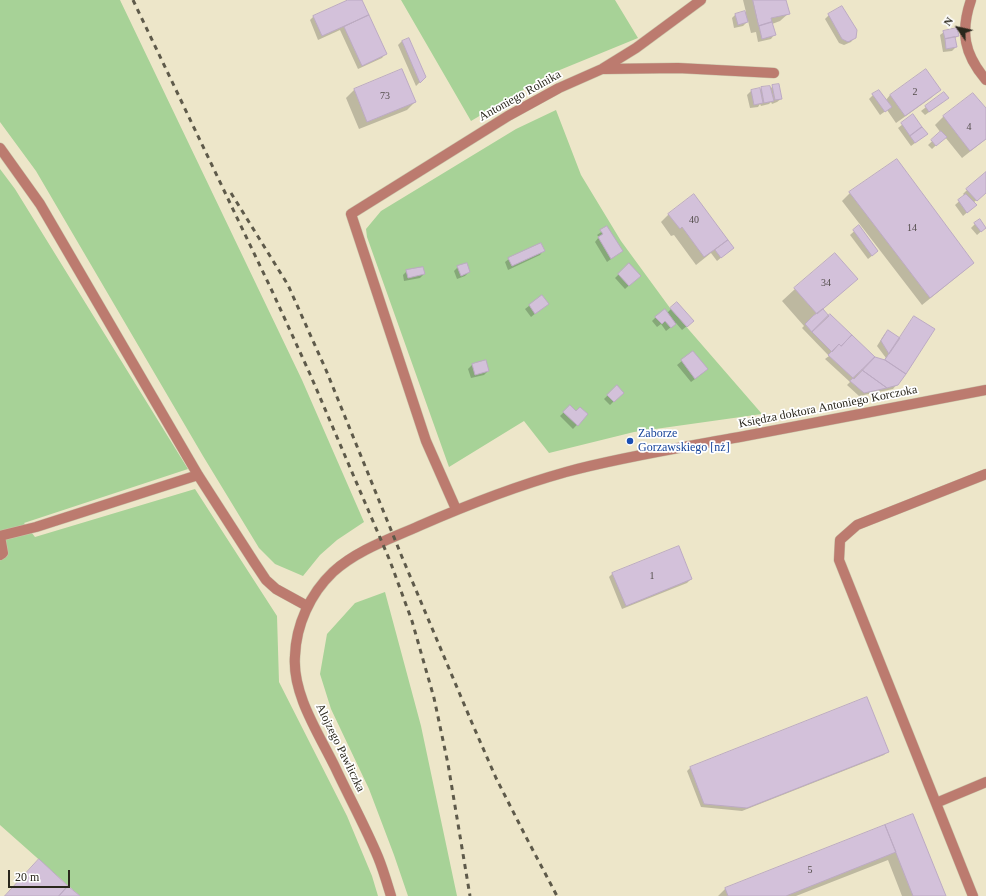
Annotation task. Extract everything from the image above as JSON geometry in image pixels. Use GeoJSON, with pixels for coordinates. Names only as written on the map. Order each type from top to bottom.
{"type":"FeatureCollection","features":[{"type":"Feature","properties":{"kind":"street","name":"Antoniego Rolnika"},"geometry":{"type":"LineString","coordinates":[[456,509],[426,441],[351,214],[508,116],[559,88],[602,69],[636,48],[701,0]]}},
{"type":"Feature","properties":{"kind":"street"},"geometry":{"type":"LineString","coordinates":[[971,0],[968,8],[964,38],[967,52],[986,80]]}},
{"type":"Feature","properties":{"kind":"street"},"geometry":{"type":"LineString","coordinates":[[602,69],[678,68],[774,73]]}},
{"type":"Feature","properties":{"kind":"street"},"geometry":{"type":"LineString","coordinates":[[0,148],[40,204],[198,475],[266,580],[276,589],[307,606]]}},
{"type":"Feature","properties":{"kind":"street","name":"Księdza doktora Antoniego Korczoka"},"geometry":{"type":"LineString","coordinates":[[307,606],[332,573],[350,559],[374,545],[456,509],[568,472],[610,462],[986,390]]}},
{"type":"Feature","properties":{"kind":"street"},"geometry":{"type":"LineString","coordinates":[[973,896],[839,560],[840,540],[857,525],[986,474]]}},
{"type":"Feature","properties":{"kind":"street"},"geometry":{"type":"LineString","coordinates":[[0,555],[3,553],[0,536],[36,527],[198,475]]}},
{"type":"Feature","properties":{"kind":"street","name":"Alojzego Pawliczka"},"geometry":{"type":"LineString","coordinates":[[307,606],[298,632],[294,659],[298,686],[304,703],[378,858],[391,896]]}},
{"type":"Feature","properties":{"kind":"street"},"geometry":{"type":"LineString","coordinates":[[936,803],[986,782]]}},
{"type":"Feature","properties":{"kind":"green space"},"geometry":{"type":"Polygon","coordinates":[[[0,0],[120,0],[302,380],[364,522],[337,540],[320,555],[303,576],[275,564],[259,548],[203,456],[36,171],[0,122],[0,0]]]}},
{"type":"Feature","properties":{"kind":"green space"},"geometry":{"type":"Polygon","coordinates":[[[401,0],[615,0],[638,38],[550,74],[471,121],[401,0]]]}},
{"type":"Feature","properties":{"kind":"green space"},"geometry":{"type":"Polygon","coordinates":[[[556,110],[581,175],[621,241],[670,308],[762,414],[634,432],[549,453],[524,421],[449,467],[367,237],[366,229],[381,211],[516,129],[556,110]]]}},
{"type":"Feature","properties":{"kind":"green space"},"geometry":{"type":"Polygon","coordinates":[[[0,169],[15,189],[188,469],[24,523],[35,537],[195,489],[277,616],[279,682],[347,816],[372,876],[378,896],[80,896],[0,825],[0,169]]]}},
{"type":"Feature","properties":{"kind":"green space"},"geometry":{"type":"Polygon","coordinates":[[[385,592],[421,726],[457,896],[408,896],[369,789],[331,709],[320,674],[327,634],[355,603],[385,592]]]}},
{"type":"Feature","properties":{"kind":"building"},"geometry":{"type":"Polygon","coordinates":[[[348,0],[362,0],[369,15],[322,36],[313,16],[348,0]]]}},
{"type":"Feature","properties":{"kind":"building"},"geometry":{"type":"Polygon","coordinates":[[[753,0],[786,0],[790,14],[771,18],[772,22],[759,26],[753,0]]]}},
{"type":"Feature","properties":{"kind":"building"},"geometry":{"type":"Polygon","coordinates":[[[842,6],[857,30],[856,38],[848,42],[842,39],[828,14],[842,6]]]}},
{"type":"Feature","properties":{"kind":"building"},"geometry":{"type":"Polygon","coordinates":[[[745,11],[748,22],[738,25],[735,14],[745,11]]]}},
{"type":"Feature","properties":{"kind":"building"},"geometry":{"type":"Polygon","coordinates":[[[369,15],[387,54],[362,66],[344,27],[369,15]]]}},
{"type":"Feature","properties":{"kind":"building"},"geometry":{"type":"Polygon","coordinates":[[[772,22],[776,35],[762,39],[759,26],[772,22]]]}},
{"type":"Feature","properties":{"kind":"building"},"geometry":{"type":"Polygon","coordinates":[[[957,28],[959,36],[945,39],[943,31],[957,28]]]}},
{"type":"Feature","properties":{"kind":"building"},"geometry":{"type":"Polygon","coordinates":[[[955,37],[957,47],[946,49],[945,39],[955,37]]]}},
{"type":"Feature","properties":{"kind":"building"},"geometry":{"type":"Polygon","coordinates":[[[409,38],[426,77],[420,83],[402,41],[409,38]]]}},
{"type":"Feature","properties":{"kind":"building"},"geometry":{"type":"Polygon","coordinates":[[[402,69],[416,102],[367,122],[354,89],[402,69]]]}},
{"type":"Feature","properties":{"kind":"building"},"geometry":{"type":"Polygon","coordinates":[[[926,69],[941,90],[905,116],[890,95],[926,69]]]}},
{"type":"Feature","properties":{"kind":"building"},"geometry":{"type":"Polygon","coordinates":[[[779,84],[782,99],[775,100],[772,85],[779,84]]]}},
{"type":"Feature","properties":{"kind":"building"},"geometry":{"type":"Polygon","coordinates":[[[770,86],[774,101],[764,103],[761,87],[770,86]]]}},
{"type":"Feature","properties":{"kind":"building"},"geometry":{"type":"Polygon","coordinates":[[[760,88],[763,103],[754,105],[751,90],[760,88]]]}},
{"type":"Feature","properties":{"kind":"building"},"geometry":{"type":"Polygon","coordinates":[[[879,90],[892,107],[885,112],[872,94],[879,90]]]}},
{"type":"Feature","properties":{"kind":"building"},"geometry":{"type":"Polygon","coordinates":[[[944,92],[949,98],[929,112],[925,106],[944,92]]]}},
{"type":"Feature","properties":{"kind":"building"},"geometry":{"type":"Polygon","coordinates":[[[973,93],[986,108],[986,139],[970,151],[943,116],[973,93]]]}},
{"type":"Feature","properties":{"kind":"building"},"geometry":{"type":"Polygon","coordinates":[[[913,114],[922,127],[910,136],[901,123],[913,114]]]}},
{"type":"Feature","properties":{"kind":"building"},"geometry":{"type":"Polygon","coordinates":[[[922,127],[928,134],[915,143],[910,136],[922,127]]]}},
{"type":"Feature","properties":{"kind":"building"},"geometry":{"type":"Polygon","coordinates":[[[941,131],[947,137],[936,146],[931,140],[941,131]]]}},
{"type":"Feature","properties":{"kind":"building"},"geometry":{"type":"Polygon","coordinates":[[[897,159],[974,263],[930,298],[849,192],[897,159]]]}},
{"type":"Feature","properties":{"kind":"building"},"geometry":{"type":"Polygon","coordinates":[[[986,172],[986,193],[977,201],[966,189],[986,172]]]}},
{"type":"Feature","properties":{"kind":"building"},"geometry":{"type":"Polygon","coordinates":[[[694,194],[728,240],[704,257],[682,227],[680,229],[668,214],[694,194]]]}},
{"type":"Feature","properties":{"kind":"building"},"geometry":{"type":"Polygon","coordinates":[[[966,194],[977,205],[967,213],[958,200],[966,194]]]}},
{"type":"Feature","properties":{"kind":"building"},"geometry":{"type":"Polygon","coordinates":[[[980,219],[986,228],[981,232],[974,223],[980,219]]]}},
{"type":"Feature","properties":{"kind":"building"},"geometry":{"type":"Polygon","coordinates":[[[859,225],[878,251],[872,256],[853,230],[859,225]]]}},
{"type":"Feature","properties":{"kind":"building"},"geometry":{"type":"Polygon","coordinates":[[[607,226],[623,251],[611,259],[598,237],[603,234],[600,230],[607,226]]]}},
{"type":"Feature","properties":{"kind":"building"},"geometry":{"type":"Polygon","coordinates":[[[728,240],[734,248],[721,258],[715,250],[728,240]]]}},
{"type":"Feature","properties":{"kind":"building"},"geometry":{"type":"Polygon","coordinates":[[[541,243],[545,251],[512,266],[508,258],[541,243]]]}},
{"type":"Feature","properties":{"kind":"building"},"geometry":{"type":"Polygon","coordinates":[[[835,253],[858,279],[817,314],[794,288],[835,253]]]}},
{"type":"Feature","properties":{"kind":"building"},"geometry":{"type":"Polygon","coordinates":[[[467,263],[470,272],[461,276],[457,266],[467,263]]]}},
{"type":"Feature","properties":{"kind":"building"},"geometry":{"type":"Polygon","coordinates":[[[629,263],[641,276],[629,286],[618,274],[629,263]]]}},
{"type":"Feature","properties":{"kind":"building"},"geometry":{"type":"Polygon","coordinates":[[[423,267],[425,274],[408,278],[406,270],[423,267]]]}},
{"type":"Feature","properties":{"kind":"building"},"geometry":{"type":"Polygon","coordinates":[[[542,295],[549,304],[535,314],[529,305],[542,295]]]}},
{"type":"Feature","properties":{"kind":"building"},"geometry":{"type":"Polygon","coordinates":[[[677,302],[694,321],[687,327],[670,308],[677,302]]]}},
{"type":"Feature","properties":{"kind":"building"},"geometry":{"type":"Polygon","coordinates":[[[665,309],[676,324],[671,328],[665,321],[662,324],[655,317],[665,309]]]}},
{"type":"Feature","properties":{"kind":"building"},"geometry":{"type":"Polygon","coordinates":[[[823,309],[829,316],[812,332],[805,324],[823,309]]]}},
{"type":"Feature","properties":{"kind":"building"},"geometry":{"type":"Polygon","coordinates":[[[830,314],[852,335],[841,346],[839,344],[832,352],[812,332],[830,314]]]}},
{"type":"Feature","properties":{"kind":"building"},"geometry":{"type":"Polygon","coordinates":[[[914,316],[935,329],[906,374],[885,360],[914,316]]]}},
{"type":"Feature","properties":{"kind":"building"},"geometry":{"type":"Polygon","coordinates":[[[888,330],[900,338],[889,354],[881,341],[888,330]]]}},
{"type":"Feature","properties":{"kind":"building"},"geometry":{"type":"Polygon","coordinates":[[[852,335],[875,357],[854,379],[828,355],[839,344],[841,346],[852,335]]]}},
{"type":"Feature","properties":{"kind":"building"},"geometry":{"type":"Polygon","coordinates":[[[693,351],[708,369],[695,379],[681,360],[693,351]]]}},
{"type":"Feature","properties":{"kind":"building"},"geometry":{"type":"Polygon","coordinates":[[[875,357],[885,360],[906,374],[898,385],[887,388],[862,370],[875,357]]]}},
{"type":"Feature","properties":{"kind":"building"},"geometry":{"type":"Polygon","coordinates":[[[486,360],[489,371],[475,375],[472,364],[486,360]]]}},
{"type":"Feature","properties":{"kind":"building"},"geometry":{"type":"Polygon","coordinates":[[[862,370],[887,388],[864,393],[850,381],[862,370]]]}},
{"type":"Feature","properties":{"kind":"building"},"geometry":{"type":"Polygon","coordinates":[[[617,385],[624,393],[614,402],[607,395],[617,385]]]}},
{"type":"Feature","properties":{"kind":"building"},"geometry":{"type":"Polygon","coordinates":[[[570,405],[576,411],[580,407],[588,414],[578,426],[563,412],[570,405]]]}},
{"type":"Feature","properties":{"kind":"building"},"geometry":{"type":"Polygon","coordinates":[[[679,546],[692,579],[626,606],[612,573],[679,546]]]}},
{"type":"Feature","properties":{"kind":"building"},"geometry":{"type":"Polygon","coordinates":[[[867,697],[889,752],[747,808],[704,804],[690,767],[867,697]]]}},
{"type":"Feature","properties":{"kind":"building"},"geometry":{"type":"Polygon","coordinates":[[[913,814],[946,896],[913,896],[885,825],[913,814]]]}},
{"type":"Feature","properties":{"kind":"building"},"geometry":{"type":"Polygon","coordinates":[[[885,825],[896,852],[786,896],[728,896],[725,888],[885,825]]]}},
{"type":"Feature","properties":{"kind":"building"},"geometry":{"type":"Polygon","coordinates":[[[39,859],[68,886],[59,896],[5,896],[39,859]]]}},
{"type":"Feature","properties":{"kind":"building"},"geometry":{"type":"Polygon","coordinates":[[[68,886],[80,896],[59,896],[68,886]]]}},
{"type":"Feature","properties":{"kind":"railway"},"geometry":{"type":"LineString","coordinates":[[133,0],[273,293],[310,374],[390,561],[412,621],[434,698],[448,764],[470,896]]}},
{"type":"Feature","properties":{"kind":"railway"},"geometry":{"type":"LineString","coordinates":[[231,193],[288,285],[326,370],[402,557],[496,778],[557,896]]}},
{"type":"Feature","properties":{"kind":"place","name":"Zaborze Gorzawskiego [nż]"},"geometry":{"type":"Point","coordinates":[630,441]}}]}
